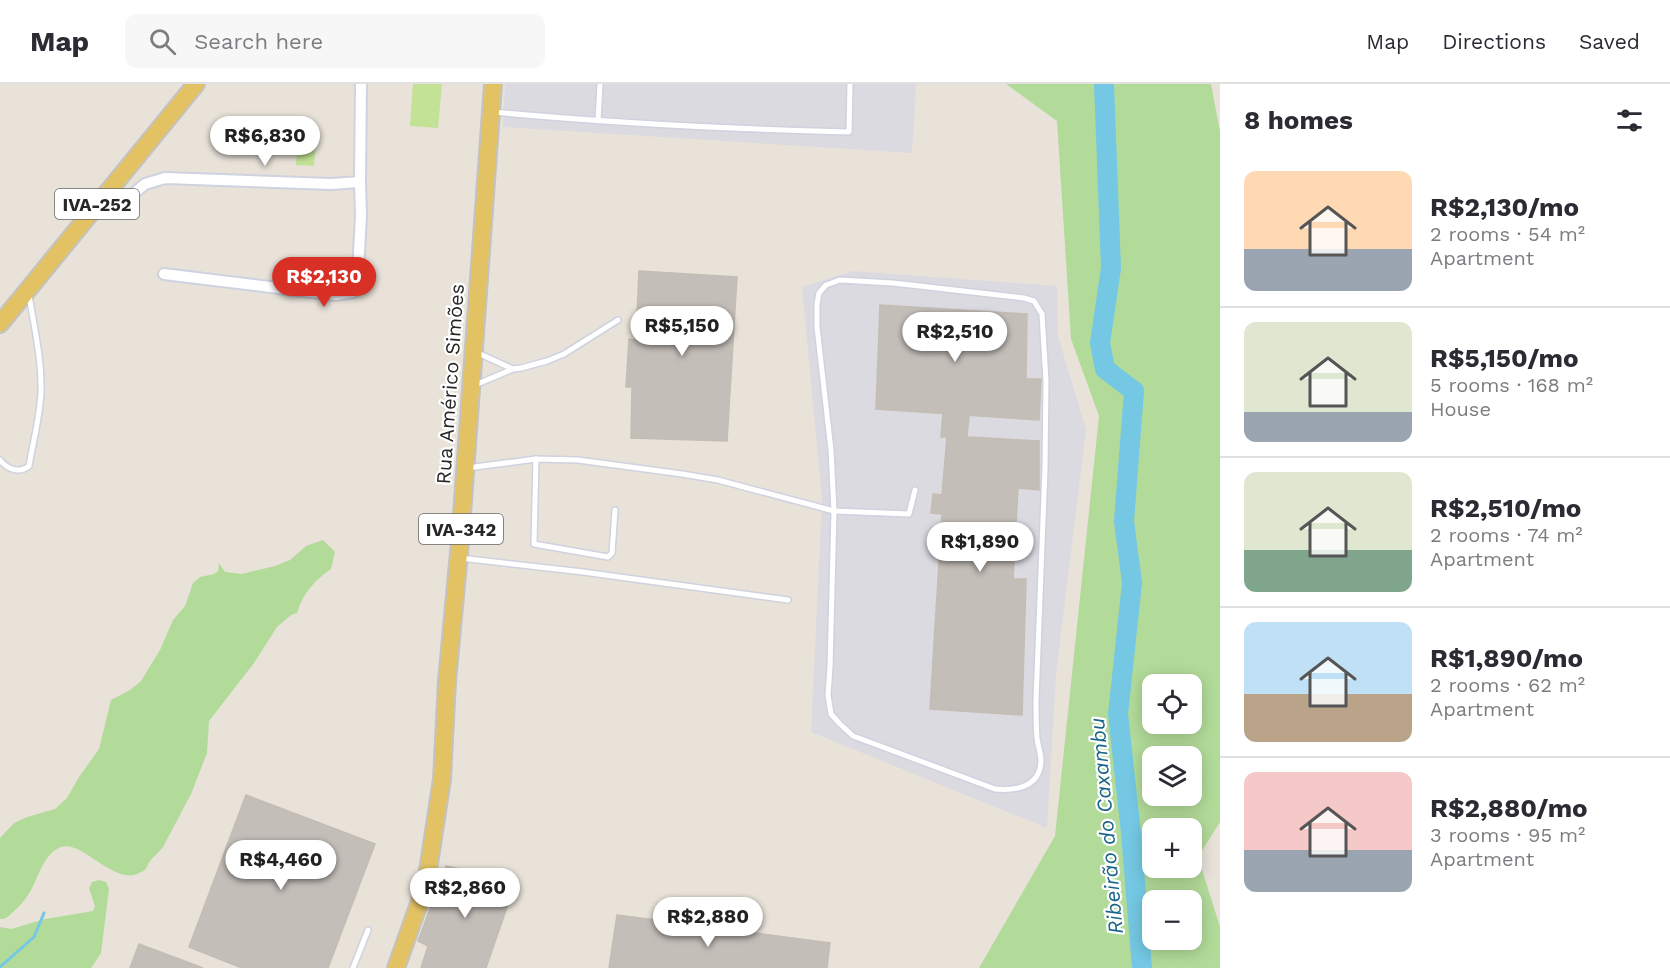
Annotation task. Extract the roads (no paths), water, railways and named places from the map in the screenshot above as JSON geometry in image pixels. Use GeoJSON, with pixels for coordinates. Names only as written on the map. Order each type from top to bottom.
{"type":"FeatureCollection","features":[{"type":"Feature","properties":{"kind":"main road","name":"IVA-252"},"geometry":{"type":"LineString","coordinates":[[0,324],[196,84]]}},
{"type":"Feature","properties":{"kind":"main road","name":"Rua Américo Simões"},"geometry":{"type":"LineString","coordinates":[[396,968],[426,884],[442,779],[447,681],[459,558],[493,84]]}},
{"type":"Feature","properties":{"kind":"street"},"geometry":{"type":"LineString","coordinates":[[164,274],[336,295],[353,292],[357,286],[362,216],[361,84]]}},
{"type":"Feature","properties":{"kind":"street"},"geometry":{"type":"LineString","coordinates":[[118,207],[145,184],[165,178],[332,184],[360,182]]}},
{"type":"Feature","properties":{"kind":"lane"},"geometry":{"type":"LineString","coordinates":[[598,121],[600,84]]}},
{"type":"Feature","properties":{"kind":"lane"},"geometry":{"type":"LineString","coordinates":[[492,111],[598,121],[849,132],[850,84]]}},
{"type":"Feature","properties":{"kind":"lane"},"geometry":{"type":"LineString","coordinates":[[840,280],[893,283],[1034,301],[1042,314],[1046,381],[1046,469],[1036,700],[1037,736],[1041,762],[1037,775],[1029,784],[1009,790],[995,789],[853,736],[831,714],[828,695],[834,511],[831,450],[817,327],[819,294],[826,285],[840,280]]}},
{"type":"Feature","properties":{"kind":"lane"},"geometry":{"type":"LineString","coordinates":[[0,459],[15,471],[24,471],[29,466],[37,422],[41,392],[39,359],[28,290]]}},
{"type":"Feature","properties":{"kind":"lane"},"geometry":{"type":"LineString","coordinates":[[471,387],[513,369],[547,361],[564,354],[618,320]]}},
{"type":"Feature","properties":{"kind":"lane"},"geometry":{"type":"LineString","coordinates":[[473,352],[513,369]]}},
{"type":"Feature","properties":{"kind":"lane"},"geometry":{"type":"LineString","coordinates":[[465,468],[536,459],[578,460],[709,478],[834,511],[909,514],[915,490]]}},
{"type":"Feature","properties":{"kind":"lane"},"geometry":{"type":"LineString","coordinates":[[536,459],[534,544],[611,556],[615,510]]}},
{"type":"Feature","properties":{"kind":"lane"},"geometry":{"type":"LineString","coordinates":[[459,558],[583,572],[788,600]]}},
{"type":"Feature","properties":{"kind":"lane"},"geometry":{"type":"LineString","coordinates":[[353,968],[368,930]]}},
{"type":"Feature","properties":{"kind":"waterway","name":"Ribeirão do Caxambu"},"geometry":{"type":"LineString","coordinates":[[1104,84],[1111,268],[1100,343],[1105,369],[1134,391],[1124,521],[1132,583],[1118,714],[1142,968]]}},
{"type":"Feature","properties":{"kind":"waterway"},"geometry":{"type":"LineString","coordinates":[[0,967],[34,937],[44,913]]}}]}
